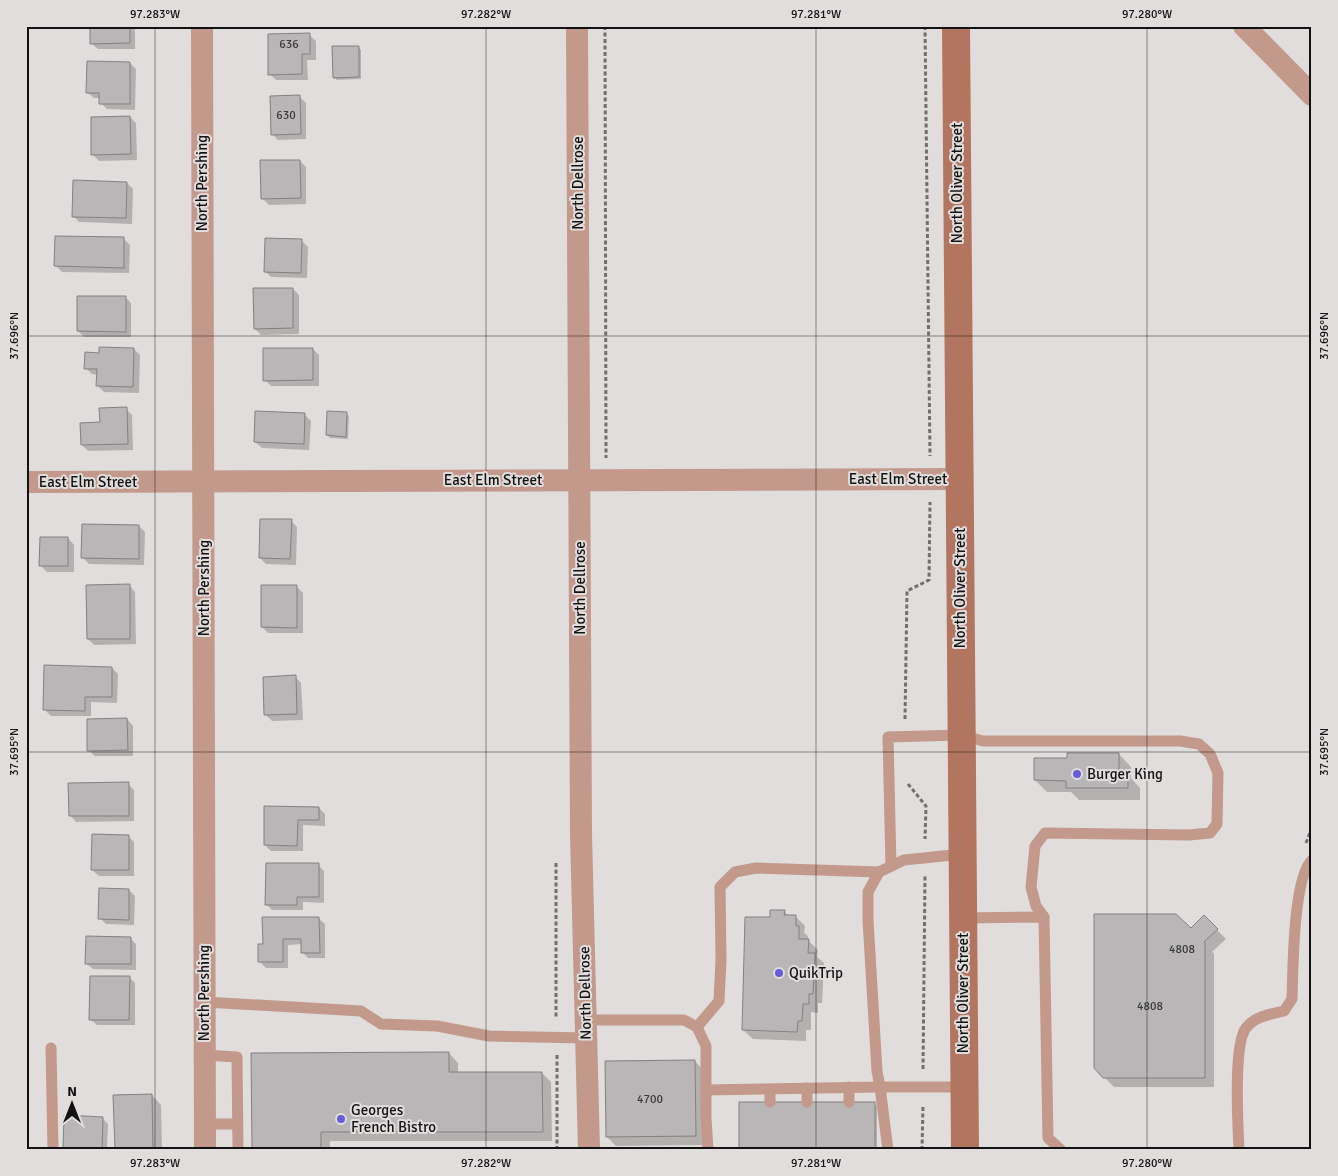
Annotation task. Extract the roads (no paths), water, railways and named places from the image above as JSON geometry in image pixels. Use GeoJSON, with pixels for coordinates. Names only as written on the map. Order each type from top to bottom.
{"type":"FeatureCollection","features":[{"type":"Feature","properties":{"kind":"main road","name":"North Oliver Street"},"geometry":{"type":"LineString","coordinates":[[956,26],[965,1150]]}},
{"type":"Feature","properties":{"kind":"street","name":"North Pershing"},"geometry":{"type":"LineString","coordinates":[[202,26],[205,1150]]}},
{"type":"Feature","properties":{"kind":"street","name":"North Dellrose"},"geometry":{"type":"LineString","coordinates":[[577,26],[581,824],[589,1150]]}},
{"type":"Feature","properties":{"kind":"street"},"geometry":{"type":"LineString","coordinates":[[1244,26],[1312,96]]}},
{"type":"Feature","properties":{"kind":"street","name":"East Elm Street"},"geometry":{"type":"LineString","coordinates":[[26,482],[959,479]]}},
{"type":"Feature","properties":{"kind":"lane"},"geometry":{"type":"LineString","coordinates":[[891,866],[888,737],[961,735],[983,742],[1180,741],[1199,744],[1210,754],[1218,773],[1217,824],[1210,833],[1189,836],[1046,833],[1034,846],[1031,887],[1036,906],[1044,917],[1048,1138],[1061,1150]]}},
{"type":"Feature","properties":{"kind":"lane"},"geometry":{"type":"LineString","coordinates":[[697,1027],[719,1001],[721,960],[720,888],[735,872],[756,868],[879,872],[904,860],[962,854]]}},
{"type":"Feature","properties":{"kind":"lane"},"geometry":{"type":"LineString","coordinates":[[1239,1150],[1238,1073],[1240,1047],[1245,1028],[1259,1018],[1284,1011],[1292,999],[1297,902],[1302,877],[1309,862],[1312,860]]}},
{"type":"Feature","properties":{"kind":"lane"},"geometry":{"type":"LineString","coordinates":[[879,872],[868,892],[868,920],[877,1071],[888,1150]]}},
{"type":"Feature","properties":{"kind":"lane"},"geometry":{"type":"LineString","coordinates":[[963,918],[1044,917]]}},
{"type":"Feature","properties":{"kind":"lane"},"geometry":{"type":"LineString","coordinates":[[204,1002],[361,1011],[381,1024],[437,1026],[489,1036],[684,1020],[697,1027],[706,1046],[708,1150]]}},
{"type":"Feature","properties":{"kind":"lane"},"geometry":{"type":"LineString","coordinates":[[51,1048],[53,1150]]}},
{"type":"Feature","properties":{"kind":"lane"},"geometry":{"type":"LineString","coordinates":[[204,1055],[237,1057],[238,1150]]}},
{"type":"Feature","properties":{"kind":"lane"},"geometry":{"type":"LineString","coordinates":[[849,1087],[850,1102]]}},
{"type":"Feature","properties":{"kind":"lane"},"geometry":{"type":"LineString","coordinates":[[706,1090],[964,1087]]}},
{"type":"Feature","properties":{"kind":"lane"},"geometry":{"type":"LineString","coordinates":[[808,1088],[808,1102]]}},
{"type":"Feature","properties":{"kind":"lane"},"geometry":{"type":"LineString","coordinates":[[770,1089],[770,1102]]}},
{"type":"Feature","properties":{"kind":"lane"},"geometry":{"type":"LineString","coordinates":[[205,1124],[237,1124]]}},
{"type":"Feature","properties":{"kind":"place","name":"Burger King"},"geometry":{"type":"Point","coordinates":[1077,774]}},
{"type":"Feature","properties":{"kind":"place","name":"QuikTrip"},"geometry":{"type":"Point","coordinates":[779,973]}},
{"type":"Feature","properties":{"kind":"place","name":"Georges French Bistro"},"geometry":{"type":"Point","coordinates":[341,1119]}}]}
